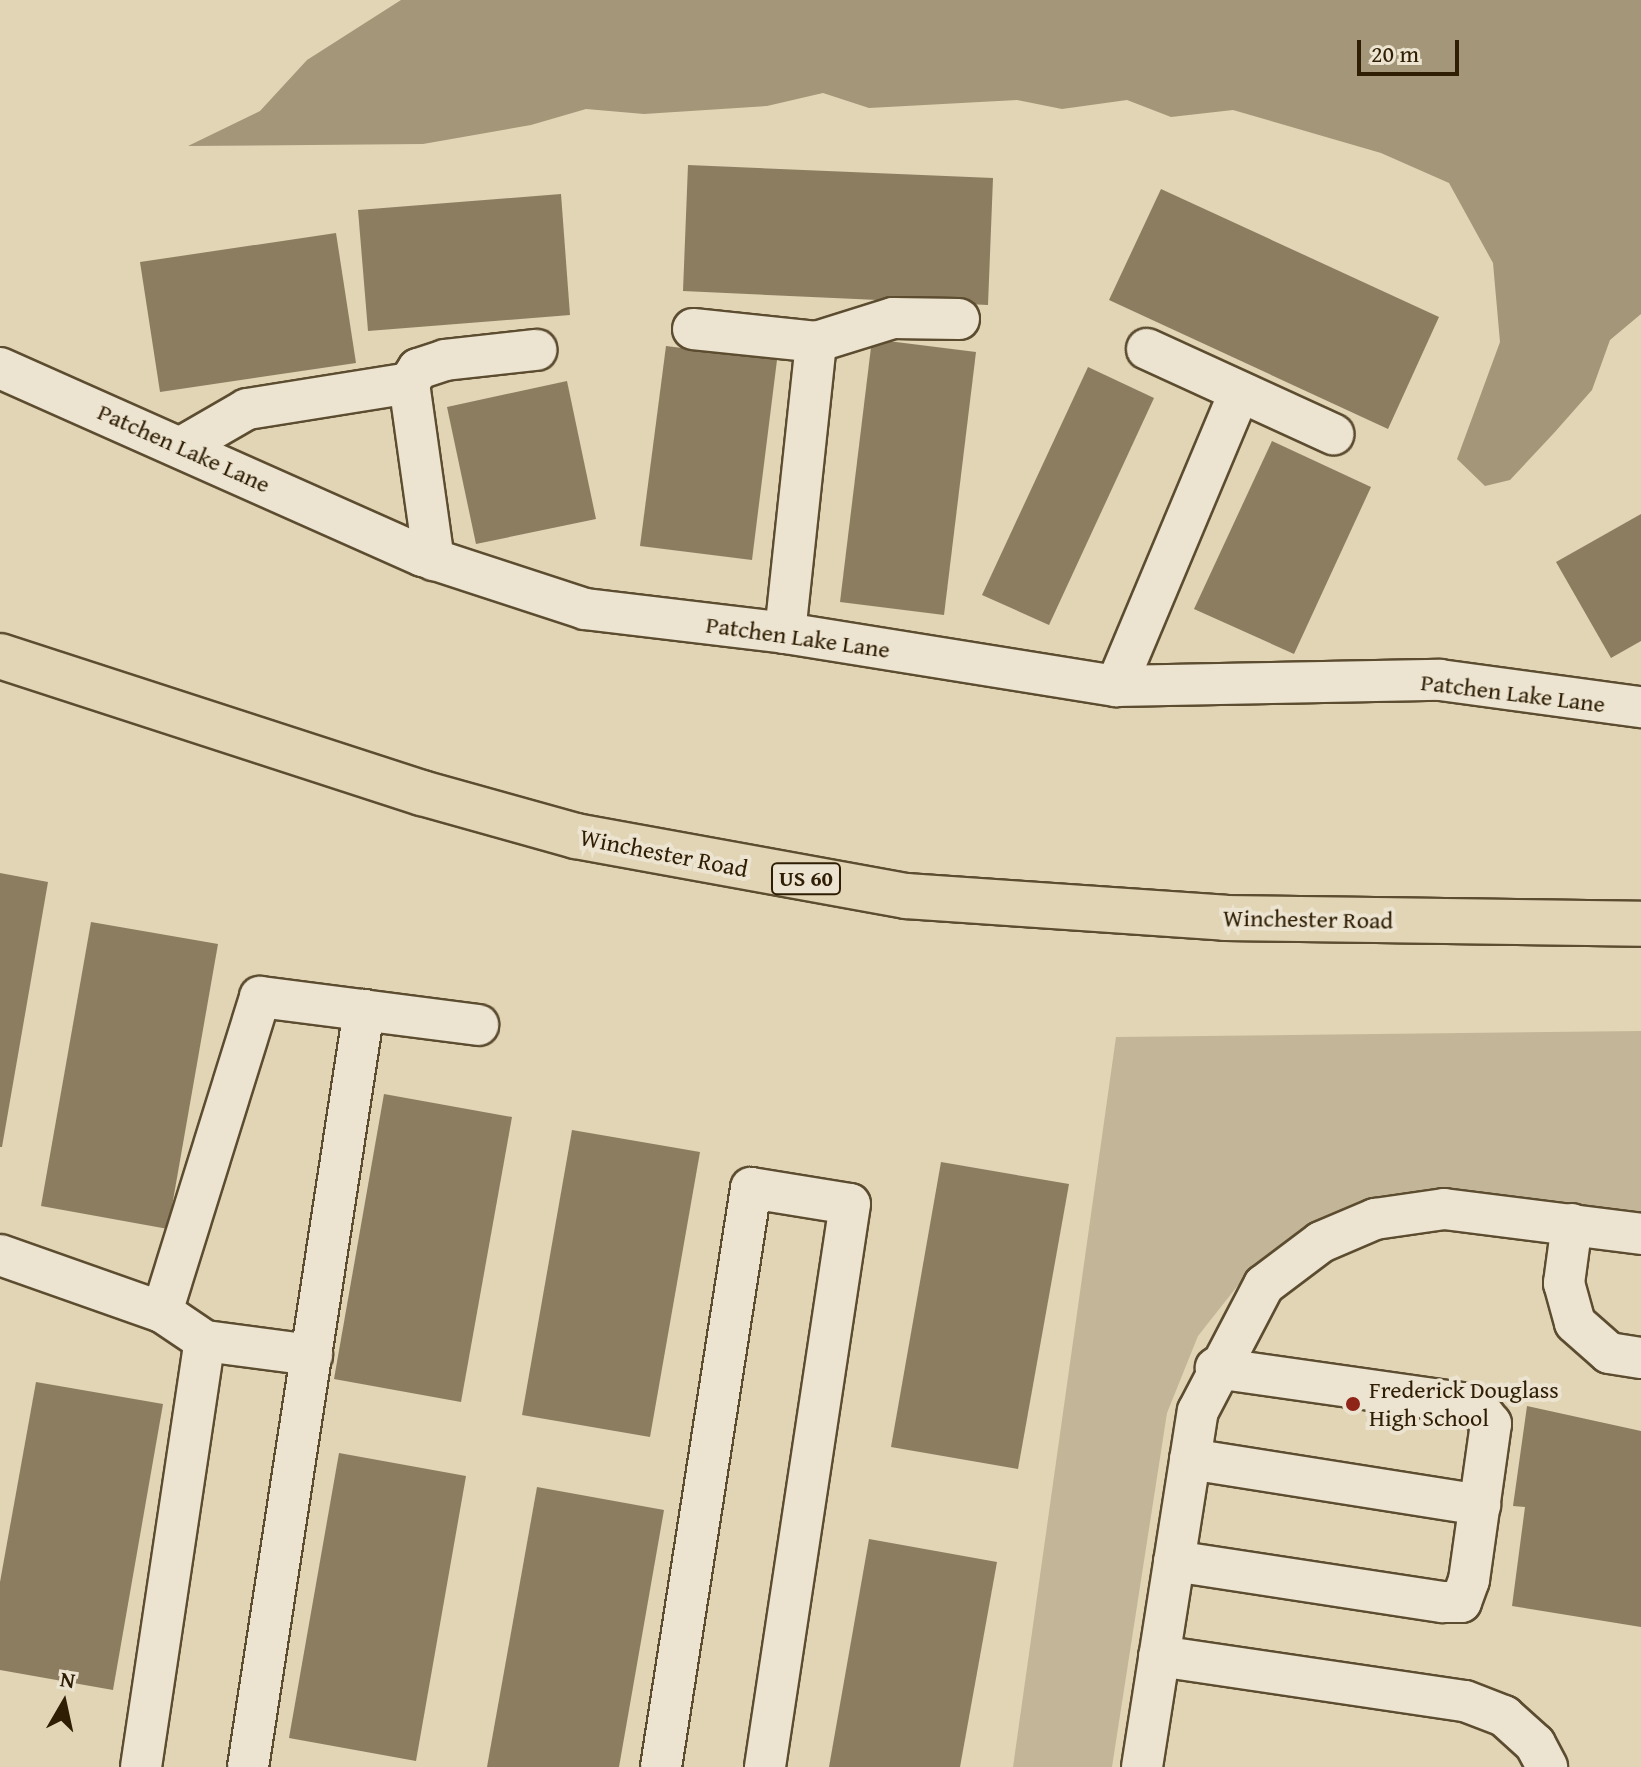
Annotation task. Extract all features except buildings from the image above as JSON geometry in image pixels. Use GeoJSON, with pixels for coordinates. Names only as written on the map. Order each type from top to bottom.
{"type":"FeatureCollection","features":[{"type":"Feature","properties":{"kind":"highway","name":"Winchester Road"},"geometry":{"type":"LineString","coordinates":[[0,656],[337,766],[576,836],[906,896],[1225,918],[1641,924]]}},
{"type":"Feature","properties":{"kind":"street"},"geometry":{"type":"LineString","coordinates":[[693,329],[816,342],[893,318],[959,319]]}},
{"type":"Feature","properties":{"kind":"street"},"geometry":{"type":"LineString","coordinates":[[785,633],[816,342]]}},
{"type":"Feature","properties":{"kind":"street"},"geometry":{"type":"LineString","coordinates":[[1147,349],[1239,394],[1333,434]]}},
{"type":"Feature","properties":{"kind":"street"},"geometry":{"type":"LineString","coordinates":[[434,560],[409,383],[418,369],[445,360],[536,350]]}},
{"type":"Feature","properties":{"kind":"street","name":"Patchen Lake Lane"},"geometry":{"type":"LineString","coordinates":[[0,368],[183,446],[434,560],[585,609],[785,633],[1116,686],[1440,680],[1641,707]]}},
{"type":"Feature","properties":{"kind":"street"},"geometry":{"type":"LineString","coordinates":[[183,446],[247,409],[409,383]]}},
{"type":"Feature","properties":{"kind":"street"},"geometry":{"type":"LineString","coordinates":[[1116,686],[1239,394]]}},
{"type":"Feature","properties":{"kind":"street"},"geometry":{"type":"LineString","coordinates":[[162,1312],[260,997],[478,1025]]}},
{"type":"Feature","properties":{"kind":"street"},"geometry":{"type":"LineString","coordinates":[[248,1767],[364,1010]]}},
{"type":"Feature","properties":{"kind":"street"},"geometry":{"type":"LineString","coordinates":[[661,1767],[751,1188],[850,1204],[765,1767]]}},
{"type":"Feature","properties":{"kind":"street"},"geometry":{"type":"LineString","coordinates":[[1142,1767],[1198,1411],[1216,1368],[1264,1285],[1321,1242],[1375,1219],[1444,1209],[1641,1234]]}},
{"type":"Feature","properties":{"kind":"street"},"geometry":{"type":"LineString","coordinates":[[1572,1224],[1564,1283],[1575,1323],[1609,1353],[1641,1358]]}},
{"type":"Feature","properties":{"kind":"street"},"geometry":{"type":"LineString","coordinates":[[0,1255],[162,1312],[205,1341],[312,1355]]}},
{"type":"Feature","properties":{"kind":"street"},"geometry":{"type":"LineString","coordinates":[[141,1767],[205,1341]]}},
{"type":"Feature","properties":{"kind":"street"},"geometry":{"type":"LineString","coordinates":[[1174,1561],[1461,1602],[1480,1505],[1491,1424],[1476,1405],[1216,1368]]}},
{"type":"Feature","properties":{"kind":"street"},"geometry":{"type":"LineString","coordinates":[[1190,1459],[1480,1505]]}},
{"type":"Feature","properties":{"kind":"street"},"geometry":{"type":"LineString","coordinates":[[1159,1656],[1465,1701],[1504,1716],[1535,1744],[1547,1767]]}},
{"type":"Feature","properties":{"kind":"shaded area"},"geometry":{"type":"Polygon","coordinates":[[[401,0],[1641,0],[1641,314],[1610,340],[1592,390],[1554,433],[1510,480],[1485,486],[1457,459],[1500,342],[1493,263],[1449,183],[1381,153],[1233,110],[1171,117],[1127,100],[1062,109],[1017,100],[869,108],[823,93],[767,106],[644,114],[586,109],[531,125],[423,144],[188,146],[260,111],[307,60],[401,0]]]}},
{"type":"Feature","properties":{"kind":"shaded area"},"geometry":{"type":"Polygon","coordinates":[[[1641,1031],[1641,1215],[1441,1190],[1295,1238],[1239,1284],[1198,1336],[1167,1413],[1112,1767],[1013,1767],[1116,1037],[1641,1031]]]}},
{"type":"Feature","properties":{"kind":"place","name":"Frederick Douglass High School"},"geometry":{"type":"Point","coordinates":[1353,1404]}}]}
